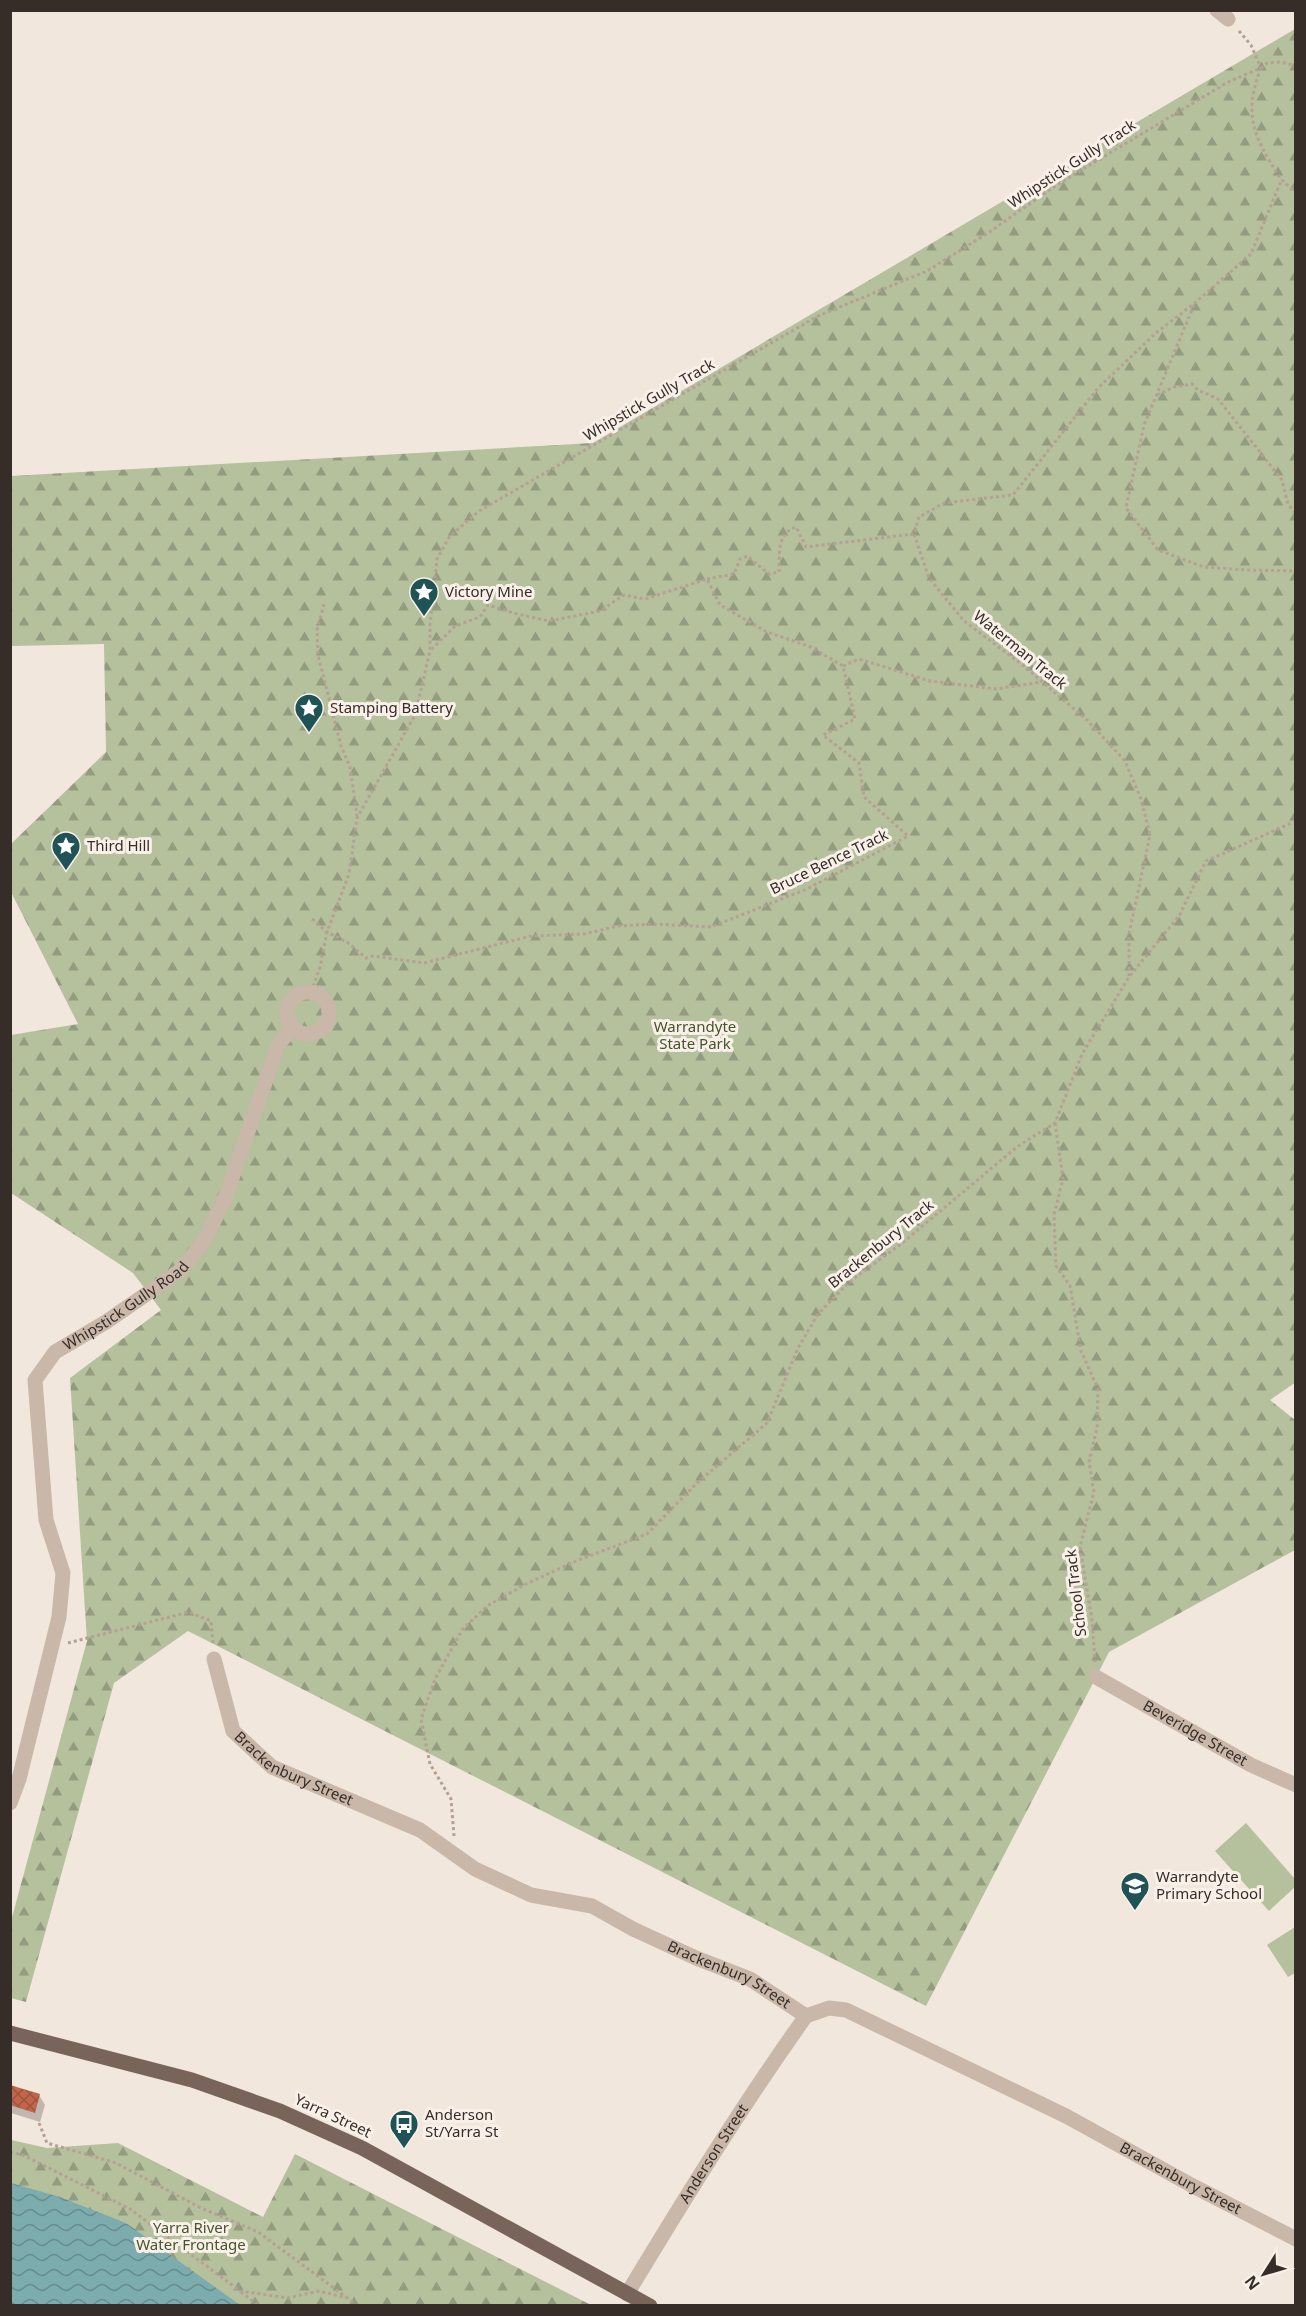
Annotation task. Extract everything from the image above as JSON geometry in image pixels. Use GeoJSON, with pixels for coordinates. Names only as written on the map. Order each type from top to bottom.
{"type":"FeatureCollection","features":[{"type":"Feature","properties":{"kind":"main road","name":"Yarra Street"},"geometry":{"type":"LineString","coordinates":[[10,2033],[192,2080],[280,2111],[362,2148],[650,2306]]}},
{"type":"Feature","properties":{"kind":"street"},"geometry":{"type":"LineString","coordinates":[[311,992],[318,995],[328,1006],[328,1020],[320,1032],[313,1035],[298,1032],[292,1028],[287,1016],[289,1003],[298,994],[311,992]]}},
{"type":"Feature","properties":{"kind":"street","name":"Whipstick Gully Road"},"geometry":{"type":"LineString","coordinates":[[10,1803],[19,1779],[59,1617],[63,1573],[46,1520],[35,1380],[55,1352],[106,1322],[181,1270],[204,1241],[224,1201],[278,1045],[292,1028]]}},
{"type":"Feature","properties":{"kind":"street","name":"Brackenbury Street"},"geometry":{"type":"LineString","coordinates":[[214,1659],[233,1731],[272,1767],[420,1830],[475,1869],[531,1895],[592,1906],[633,1929],[750,1980],[806,2016],[828,2008],[846,2010],[1066,2116],[1193,2186],[1296,2239]]}},
{"type":"Feature","properties":{"kind":"street","name":"Beveridge Street"},"geometry":{"type":"LineString","coordinates":[[1096,1677],[1251,1765],[1296,1785]]}},
{"type":"Feature","properties":{"kind":"street","name":"Anderson Street"},"geometry":{"type":"LineString","coordinates":[[627,2294],[744,2103],[806,2016]]}},
{"type":"Feature","properties":{"kind":"path"},"geometry":{"type":"LineString","coordinates":[[1223,15],[1251,45],[1261,68],[1255,83],[1251,111],[1257,141],[1281,182],[1296,192]]}},
{"type":"Feature","properties":{"kind":"path","name":"Whipstick Gully Track"},"geometry":{"type":"LineString","coordinates":[[311,992],[321,967],[327,932],[350,874],[357,818],[415,715],[430,651],[430,625],[437,559],[450,536],[479,511],[818,316],[927,271],[988,233],[1055,186],[1228,82],[1261,68],[1267,63],[1281,62],[1296,66]]}},
{"type":"Feature","properties":{"kind":"path"},"geometry":{"type":"LineString","coordinates":[[430,651],[455,626],[480,616],[488,605],[549,621],[600,611],[624,595],[645,599],[707,579],[734,574],[740,559],[747,556],[769,574],[779,572],[781,537],[787,530],[796,527],[806,547],[914,534],[919,517],[944,503],[1012,495],[1098,388],[1157,332],[1195,303],[1251,254],[1281,182]]}},
{"type":"Feature","properties":{"kind":"path"},"geometry":{"type":"LineString","coordinates":[[1195,303],[1144,424],[1126,508],[1158,550],[1204,567],[1296,571]]}},
{"type":"Feature","properties":{"kind":"path"},"geometry":{"type":"LineString","coordinates":[[1157,395],[1174,387],[1192,384],[1198,390],[1218,399],[1282,480],[1288,504],[1296,514]]}},
{"type":"Feature","properties":{"kind":"path","name":"Waterman Track"},"geometry":{"type":"LineString","coordinates":[[914,534],[929,578],[964,621],[1088,721],[1125,761],[1141,799],[1150,835],[1129,934],[1129,977]]}},
{"type":"Feature","properties":{"kind":"path"},"geometry":{"type":"LineString","coordinates":[[707,579],[720,605],[767,632],[811,646],[843,666],[859,659],[930,681],[996,689],[1042,682]]}},
{"type":"Feature","properties":{"kind":"path"},"geometry":{"type":"LineString","coordinates":[[324,604],[317,630],[318,655],[341,746],[350,766],[357,818]]}},
{"type":"Feature","properties":{"kind":"path","name":"Bruce Bence Track"},"geometry":{"type":"LineString","coordinates":[[312,919],[327,932],[347,942],[366,958],[373,956],[424,963],[531,936],[585,934],[630,925],[711,927],[807,889],[908,836],[864,797],[858,763],[824,735],[855,719],[843,666]]}},
{"type":"Feature","properties":{"kind":"path"},"geometry":{"type":"LineString","coordinates":[[1054,1124],[1082,1054],[1129,977],[1179,916],[1206,861],[1296,821]]}},
{"type":"Feature","properties":{"kind":"path","name":"School Track"},"geometry":{"type":"LineString","coordinates":[[1054,1124],[1063,1179],[1054,1214],[1056,1266],[1070,1286],[1081,1351],[1098,1389],[1097,1428],[1089,1462],[1094,1492],[1080,1547],[1092,1620],[1096,1677]]}},
{"type":"Feature","properties":{"kind":"path","name":"Brackenbury Track"},"geometry":{"type":"LineString","coordinates":[[456,1855],[451,1799],[430,1764],[421,1719],[435,1679],[462,1630],[487,1606],[526,1584],[576,1561],[646,1534],[697,1483],[767,1423],[798,1348],[818,1314],[849,1282],[900,1244],[1018,1146],[1054,1124]]}},
{"type":"Feature","properties":{"kind":"path"},"geometry":{"type":"LineString","coordinates":[[52,1647],[189,1612],[211,1621],[214,1659]]}},
{"type":"Feature","properties":{"kind":"path"},"geometry":{"type":"LineString","coordinates":[[39,2123],[47,2143],[116,2163],[199,2207],[258,2232],[357,2306]]}},
{"type":"Feature","properties":{"kind":"path"},"geometry":{"type":"LineString","coordinates":[[10,2152],[23,2155],[130,2209],[259,2306]]}},
{"type":"Feature","properties":{"kind":"path"},"geometry":{"type":"LineString","coordinates":[[240,2291],[288,2298],[319,2292],[348,2298]]}},
{"type":"Feature","properties":{"kind":"green space","name":"Warrandyte State Park"},"geometry":{"type":"Polygon","coordinates":[[[1295,29],[1296,1382],[1270,1400],[1295,1420],[1295,1550],[1109,1652],[926,2006],[188,1631],[114,1683],[26,2002],[11,1998],[11,1921],[87,1641],[70,1378],[161,1310],[133,1273],[11,1193],[11,1035],[78,1024],[11,892],[11,844],[106,752],[104,644],[11,646],[11,476],[593,443],[1295,29]]]}},
{"type":"Feature","properties":{"kind":"green space"},"geometry":{"type":"Polygon","coordinates":[[[1246,1823],[1295,1879],[1295,1887],[1269,1911],[1215,1851],[1246,1823]]]}},
{"type":"Feature","properties":{"kind":"green space"},"geometry":{"type":"Polygon","coordinates":[[[1295,1927],[1295,1973],[1288,1977],[1267,1945],[1295,1927]]]}},
{"type":"Feature","properties":{"kind":"green space","name":"Yarra River Water Frontage"},"geometry":{"type":"Polygon","coordinates":[[[11,2140],[47,2148],[118,2143],[263,2217],[295,2154],[591,2305],[233,2305],[11,2187],[11,2140]]]}},
{"type":"Feature","properties":{"kind":"water"},"geometry":{"type":"Polygon","coordinates":[[[11,2183],[60,2197],[126,2223],[240,2305],[11,2305],[11,2183]]]}},
{"type":"Feature","properties":{"kind":"building"},"geometry":{"type":"Polygon","coordinates":[[[10,2085],[40,2094],[35,2113],[10,2105],[10,2085]]]}},
{"type":"Feature","properties":{"kind":"place","name":"Victory Mine"},"geometry":{"type":"Point","coordinates":[424,618]}},
{"type":"Feature","properties":{"kind":"place","name":"Stamping Battery"},"geometry":{"type":"Point","coordinates":[309,734]}},
{"type":"Feature","properties":{"kind":"place","name":"Third Hill"},"geometry":{"type":"Point","coordinates":[66,872]}},
{"type":"Feature","properties":{"kind":"place","name":"Warrandyte Primary School"},"geometry":{"type":"Point","coordinates":[1135,1912]}},
{"type":"Feature","properties":{"kind":"place","name":"Anderson St/Yarra St"},"geometry":{"type":"Point","coordinates":[404,2150]}}]}
